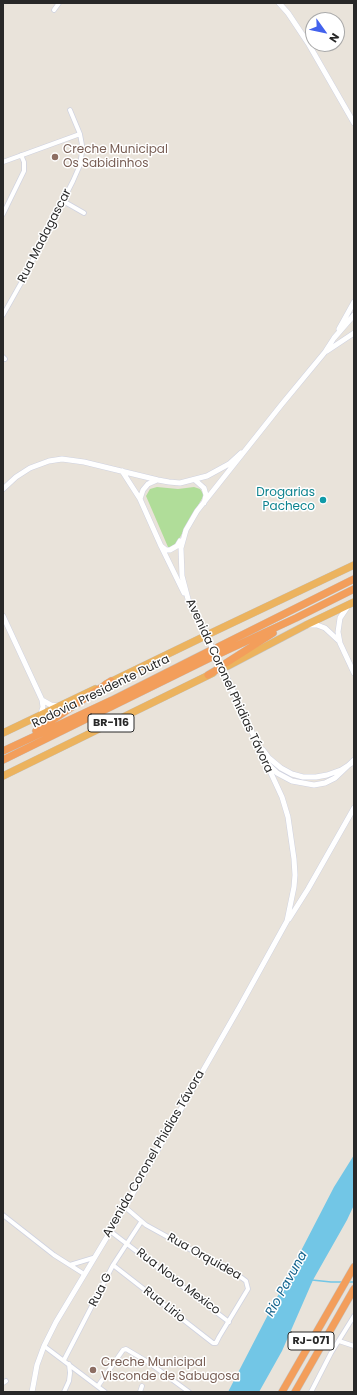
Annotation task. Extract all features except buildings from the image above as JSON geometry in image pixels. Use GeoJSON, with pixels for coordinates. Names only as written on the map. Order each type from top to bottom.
{"type":"FeatureCollection","features":[{"type":"Feature","properties":{"kind":"highway"},"geometry":{"type":"LineString","coordinates":[[211,633],[354,565]]}},
{"type":"Feature","properties":{"kind":"highway"},"geometry":{"type":"LineString","coordinates":[[354,579],[219,650],[296,618],[354,589]]}},
{"type":"Feature","properties":{"kind":"highway"},"geometry":{"type":"LineString","coordinates":[[296,618],[227,665],[352,603]]}},
{"type":"Feature","properties":{"kind":"highway"},"geometry":{"type":"LineString","coordinates":[[3,734],[41,714],[202,638]]}},
{"type":"Feature","properties":{"kind":"highway","name":"Rodovia Presidente Dutra"},"geometry":{"type":"LineString","coordinates":[[3,751],[210,654],[3,760]]}},
{"type":"Feature","properties":{"kind":"highway","name":"BR-116"},"geometry":{"type":"LineString","coordinates":[[3,776],[218,670]]}},
{"type":"Feature","properties":{"kind":"highway"},"geometry":{"type":"LineString","coordinates":[[16,744],[111,682]]}},
{"type":"Feature","properties":{"kind":"highway","name":"RJ-071"},"geometry":{"type":"LineString","coordinates":[[282,1392],[352,1270]]}},
{"type":"Feature","properties":{"kind":"highway","name":"RJ-071"},"geometry":{"type":"LineString","coordinates":[[295,1392],[353,1291]]}},
{"type":"Feature","properties":{"kind":"street"},"geometry":{"type":"LineString","coordinates":[[54,10],[59,3]]}},
{"type":"Feature","properties":{"kind":"street"},"geometry":{"type":"LineString","coordinates":[[279,3],[308,43],[354,123]]}},
{"type":"Feature","properties":{"kind":"street","name":"Rua Madagascar"},"geometry":{"type":"LineString","coordinates":[[3,315],[21,284],[64,200],[82,158],[80,134],[70,110]]}},
{"type":"Feature","properties":{"kind":"street"},"geometry":{"type":"LineString","coordinates":[[3,162],[80,134]]}},
{"type":"Feature","properties":{"kind":"street"},"geometry":{"type":"LineString","coordinates":[[3,214],[24,171],[24,162],[21,155]]}},
{"type":"Feature","properties":{"kind":"street"},"geometry":{"type":"LineString","coordinates":[[64,200],[84,213]]}},
{"type":"Feature","properties":{"kind":"street"},"geometry":{"type":"LineString","coordinates":[[334,338],[354,302]]}},
{"type":"Feature","properties":{"kind":"street","name":"Avenida Coronel Phidias Távora"},"geometry":{"type":"LineString","coordinates":[[287,921],[295,874],[290,823],[282,798],[264,758],[188,599],[181,566],[182,538],[190,521],[325,352],[334,338],[354,315]]}},
{"type":"Feature","properties":{"kind":"street","name":"Avenida Coronel Phidias Távora"},"geometry":{"type":"LineString","coordinates":[[325,352],[354,333]]}},
{"type":"Feature","properties":{"kind":"street"},"geometry":{"type":"LineString","coordinates":[[3,489],[20,474],[30,468],[49,461],[62,459],[84,462],[158,480],[180,483],[195,480],[211,474],[229,464],[249,446]]}},
{"type":"Feature","properties":{"kind":"street"},"geometry":{"type":"LineString","coordinates":[[122,471],[140,499],[161,546],[188,599]]}},
{"type":"Feature","properties":{"kind":"street"},"geometry":{"type":"LineString","coordinates":[[140,499],[144,488],[148,484],[158,480]]}},
{"type":"Feature","properties":{"kind":"street"},"geometry":{"type":"LineString","coordinates":[[195,480],[204,488],[206,495],[204,504]]}},
{"type":"Feature","properties":{"kind":"street"},"geometry":{"type":"LineString","coordinates":[[161,546],[166,550],[174,549],[182,538]]}},
{"type":"Feature","properties":{"kind":"street"},"geometry":{"type":"LineString","coordinates":[[340,643],[338,632],[339,621],[342,614],[352,603]]}},
{"type":"Feature","properties":{"kind":"street"},"geometry":{"type":"LineString","coordinates":[[3,616],[42,700],[43,707],[41,714]]}},
{"type":"Feature","properties":{"kind":"street"},"geometry":{"type":"LineString","coordinates":[[306,625],[317,625],[332,633],[340,643],[354,673]]}},
{"type":"Feature","properties":{"kind":"street"},"geometry":{"type":"LineString","coordinates":[[42,700],[51,705],[58,706]]}},
{"type":"Feature","properties":{"kind":"street"},"geometry":{"type":"LineString","coordinates":[[256,741],[269,758],[281,768],[292,774],[303,777],[327,775],[341,770],[353,761]]}},
{"type":"Feature","properties":{"kind":"street"},"geometry":{"type":"LineString","coordinates":[[264,758],[270,766],[281,775],[296,782],[308,784],[319,784],[332,780],[353,761]]}},
{"type":"Feature","properties":{"kind":"street","name":"Avenida Coronel Phidias Távora"},"geometry":{"type":"LineString","coordinates":[[32,1392],[37,1365],[44,1346],[84,1274],[244,999],[287,921],[308,889],[354,808]]}},
{"type":"Feature","properties":{"kind":"street","name":"Rua Orquidea"},"geometry":{"type":"LineString","coordinates":[[124,1207],[141,1222],[246,1281],[248,1289],[216,1343]]}},
{"type":"Feature","properties":{"kind":"street"},"geometry":{"type":"LineString","coordinates":[[3,1215],[54,1255],[84,1274]]}},
{"type":"Feature","properties":{"kind":"street","name":"Rua G"},"geometry":{"type":"LineString","coordinates":[[64,1360],[114,1265],[141,1222]]}},
{"type":"Feature","properties":{"kind":"street"},"geometry":{"type":"LineString","coordinates":[[110,1231],[127,1243]]}},
{"type":"Feature","properties":{"kind":"street","name":"Rua Novo Mexico"},"geometry":{"type":"LineString","coordinates":[[127,1243],[229,1322]]}},
{"type":"Feature","properties":{"kind":"street"},"geometry":{"type":"LineString","coordinates":[[70,1265],[94,1258]]}},
{"type":"Feature","properties":{"kind":"street","name":"Rua Lirio"},"geometry":{"type":"LineString","coordinates":[[114,1265],[205,1338],[213,1343],[216,1343]]}},
{"type":"Feature","properties":{"kind":"street"},"geometry":{"type":"LineString","coordinates":[[311,1392],[331,1353],[354,1316]]}},
{"type":"Feature","properties":{"kind":"street"},"geometry":{"type":"LineString","coordinates":[[339,1341],[354,1346]]}},
{"type":"Feature","properties":{"kind":"street"},"geometry":{"type":"LineString","coordinates":[[44,1346],[106,1392]]}},
{"type":"Feature","properties":{"kind":"street"},"geometry":{"type":"LineString","coordinates":[[98,1386],[123,1350],[126,1348],[189,1392]]}},
{"type":"Feature","properties":{"kind":"street"},"geometry":{"type":"LineString","coordinates":[[64,1392],[69,1381],[69,1364]]}},
{"type":"Feature","properties":{"kind":"street"},"geometry":{"type":"LineString","coordinates":[[140,1392],[142,1386]]}},
{"type":"Feature","properties":{"kind":"green space"},"geometry":{"type":"Polygon","coordinates":[[[157,487],[178,489],[194,487],[200,489],[204,495],[175,546],[170,548],[168,547],[146,496],[150,489],[157,487]]]}},
{"type":"Feature","properties":{"kind":"water","name":"Rio Pavuna"},"geometry":{"type":"Polygon","coordinates":[[[354,1155],[354,1205],[313,1280],[282,1351],[259,1392],[228,1392],[334,1187],[354,1155]]]}},
{"type":"Feature","properties":{"kind":"waterway"},"geometry":{"type":"LineString","coordinates":[[312,1280],[342,1282]]}},
{"type":"Feature","properties":{"kind":"waterway"},"geometry":{"type":"LineString","coordinates":[[348,1282],[354,1282]]}},
{"type":"Feature","properties":{"kind":"place","name":"Creche Municipal Os Sabidinhos"},"geometry":{"type":"Point","coordinates":[55,157]}},
{"type":"Feature","properties":{"kind":"place","name":"Drogarias Pacheco"},"geometry":{"type":"Point","coordinates":[323,500]}},
{"type":"Feature","properties":{"kind":"place","name":"Creche Municipal Visconde de Sabugosa"},"geometry":{"type":"Point","coordinates":[93,1370]}}]}
